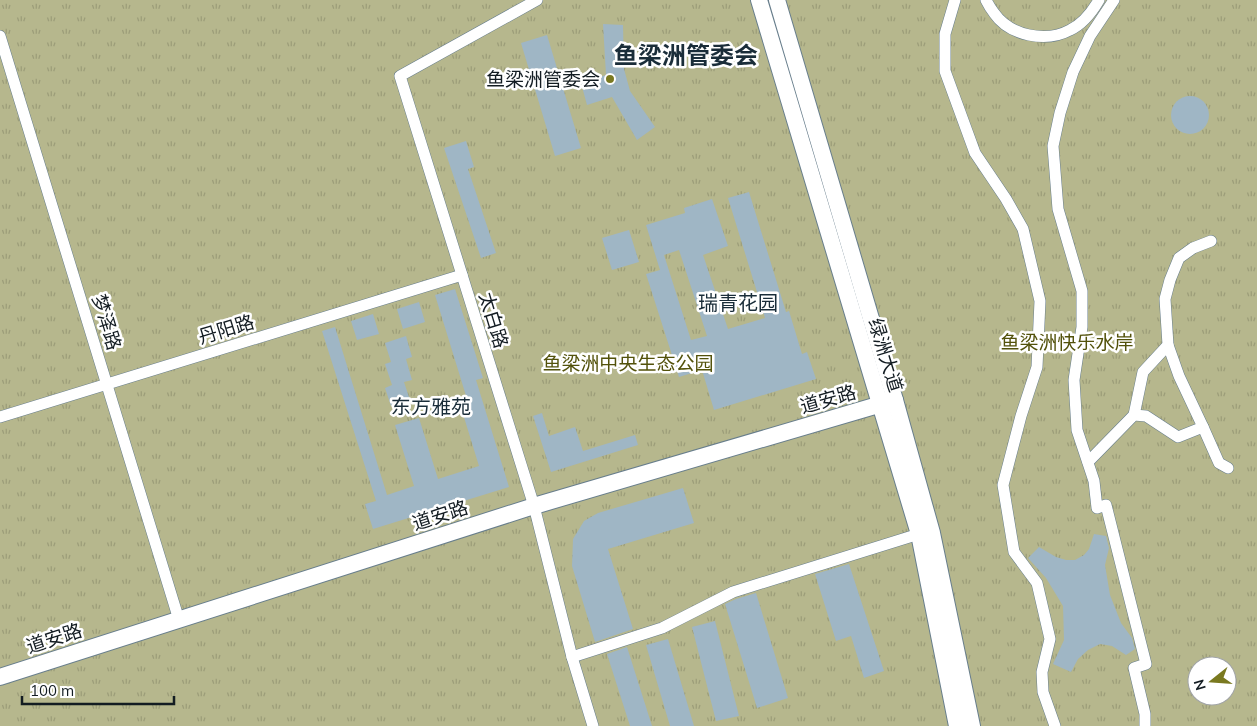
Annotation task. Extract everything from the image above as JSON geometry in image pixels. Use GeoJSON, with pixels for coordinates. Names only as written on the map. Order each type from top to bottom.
{"type":"FeatureCollection","features":[{"type":"Feature","properties":{"kind":"main road","name":"绿洲大道"},"geometry":{"type":"LineString","coordinates":[[759,0],[932,533],[972,726]]}},
{"type":"Feature","properties":{"kind":"main road","name":"绿洲大道"},"geometry":{"type":"LineString","coordinates":[[777,0],[888,402],[919,534],[957,726]]}},
{"type":"Feature","properties":{"kind":"main road","name":"道安路"},"geometry":{"type":"LineString","coordinates":[[0,677],[534,506],[888,402]]}},
{"type":"Feature","properties":{"kind":"street","name":"太白路"},"geometry":{"type":"LineString","coordinates":[[537,0],[400,76],[534,506],[572,657],[593,726]]}},
{"type":"Feature","properties":{"kind":"street"},"geometry":{"type":"LineString","coordinates":[[954,0],[945,34],[945,71],[975,153],[1006,199],[1023,229],[1040,300],[1037,367],[1003,485],[1014,552],[1037,583],[1050,639],[1042,672],[1043,692],[1055,726]]}},
{"type":"Feature","properties":{"kind":"street"},"geometry":{"type":"LineString","coordinates":[[986,0],[994,14],[1009,27],[1029,36],[1050,37],[1092,22],[1114,0]]}},
{"type":"Feature","properties":{"kind":"street"},"geometry":{"type":"LineString","coordinates":[[1099,0],[1090,36],[1073,72],[1060,113],[1054,146],[1058,209],[1082,291],[1082,327],[1074,380],[1078,430],[1094,481],[1097,508],[1106,505],[1146,664],[1134,668],[1145,714],[1145,726]]}},
{"type":"Feature","properties":{"kind":"street","name":"梦泽路"},"geometry":{"type":"LineString","coordinates":[[0,36],[180,620]]}},
{"type":"Feature","properties":{"kind":"street"},"geometry":{"type":"LineString","coordinates":[[1211,241],[1193,248],[1179,258],[1170,280],[1165,300],[1168,345],[1179,376],[1219,463],[1228,468]]}},
{"type":"Feature","properties":{"kind":"street","name":"丹阳路"},"geometry":{"type":"LineString","coordinates":[[0,417],[462,275]]}},
{"type":"Feature","properties":{"kind":"street"},"geometry":{"type":"LineString","coordinates":[[1088,462],[1134,415],[1143,372],[1168,345]]}},
{"type":"Feature","properties":{"kind":"street"},"geometry":{"type":"LineString","coordinates":[[1134,415],[1146,416],[1178,437],[1203,427]]}},
{"type":"Feature","properties":{"kind":"street"},"geometry":{"type":"LineString","coordinates":[[572,657],[662,628],[733,592],[919,534]]}},
{"type":"Feature","properties":{"kind":"green space","name":"鱼梁洲中央生态公园"},"geometry":{"type":"Polygon","coordinates":[[[0,0],[1257,0],[1257,726],[0,726],[0,0]]]}},
{"type":"Feature","properties":{"kind":"building","name":"鱼梁洲管委会"},"geometry":{"type":"Polygon","coordinates":[[[603,24],[623,25],[624,69],[630,91],[655,127],[637,140],[612,97],[587,105],[581,83],[606,75],[603,24]]]}},
{"type":"Feature","properties":{"kind":"building"},"geometry":{"type":"Polygon","coordinates":[[[547,35],[581,148],[555,156],[521,43],[547,35]]]}},
{"type":"Feature","properties":{"kind":"building"},"geometry":{"type":"Polygon","coordinates":[[[1190,96],[1197,97],[1203,102],[1208,108],[1208,122],[1203,128],[1197,133],[1190,134],[1183,133],[1177,128],[1172,122],[1171,115],[1172,108],[1177,102],[1183,97],[1190,96]]]}},
{"type":"Feature","properties":{"kind":"building"},"geometry":{"type":"Polygon","coordinates":[[[466,141],[474,167],[468,169],[496,253],[481,258],[444,148],[466,141]]]}},
{"type":"Feature","properties":{"kind":"building"},"geometry":{"type":"Polygon","coordinates":[[[749,192],[786,312],[789,311],[802,354],[807,352],[816,379],[714,410],[702,370],[679,377],[646,274],[660,270],[646,225],[685,213],[684,208],[712,199],[728,246],[703,255],[728,329],[765,318],[728,198],[749,192]],[[679,250],[664,255],[691,340],[707,336],[679,250]]]}},
{"type":"Feature","properties":{"kind":"building"},"geometry":{"type":"Polygon","coordinates":[[[629,230],[639,262],[612,270],[602,238],[629,230]]]}},
{"type":"Feature","properties":{"kind":"building"},"geometry":{"type":"Polygon","coordinates":[[[455,289],[483,378],[476,380],[509,487],[373,529],[365,504],[376,501],[322,331],[335,327],[387,495],[414,486],[395,425],[419,418],[438,479],[479,466],[459,401],[467,399],[435,295],[455,289]]]}},
{"type":"Feature","properties":{"kind":"building"},"geometry":{"type":"Polygon","coordinates":[[[419,302],[425,322],[403,329],[397,309],[419,302]]]}},
{"type":"Feature","properties":{"kind":"building"},"geometry":{"type":"Polygon","coordinates":[[[373,314],[379,334],[357,340],[351,321],[373,314]]]}},
{"type":"Feature","properties":{"kind":"building"},"geometry":{"type":"Polygon","coordinates":[[[406,336],[412,357],[406,359],[412,380],[404,382],[410,400],[391,406],[385,388],[392,385],[385,364],[391,362],[385,343],[406,336]]]}},
{"type":"Feature","properties":{"kind":"building"},"geometry":{"type":"Polygon","coordinates":[[[542,413],[549,436],[575,427],[583,451],[635,435],[638,445],[551,472],[533,416],[542,413]]]}},
{"type":"Feature","properties":{"kind":"building"},"geometry":{"type":"Polygon","coordinates":[[[683,488],[694,523],[608,549],[633,629],[595,642],[572,566],[573,539],[584,521],[598,513],[683,488]]]}},
{"type":"Feature","properties":{"kind":"building"},"geometry":{"type":"Polygon","coordinates":[[[1094,534],[1106,536],[1109,548],[1105,565],[1110,595],[1121,623],[1132,638],[1135,649],[1126,655],[1112,646],[1100,644],[1088,650],[1078,659],[1071,672],[1053,664],[1064,640],[1063,606],[1046,578],[1028,558],[1039,547],[1056,557],[1075,560],[1084,555],[1089,549],[1094,534]]]}},
{"type":"Feature","properties":{"kind":"building"},"geometry":{"type":"Polygon","coordinates":[[[849,564],[884,671],[864,678],[851,636],[836,641],[815,574],[849,564]]]}},
{"type":"Feature","properties":{"kind":"building"},"geometry":{"type":"Polygon","coordinates":[[[756,593],[788,698],[757,708],[725,604],[756,593]]]}},
{"type":"Feature","properties":{"kind":"building"},"geometry":{"type":"Polygon","coordinates":[[[715,621],[739,716],[716,721],[692,627],[715,621]]]}},
{"type":"Feature","properties":{"kind":"building"},"geometry":{"type":"Polygon","coordinates":[[[668,639],[694,726],[670,726],[646,645],[668,639]]]}},
{"type":"Feature","properties":{"kind":"building"},"geometry":{"type":"Polygon","coordinates":[[[627,647],[652,726],[630,726],[607,654],[627,647]]]}},
{"type":"Feature","properties":{"kind":"place","name":"鱼梁洲管委会"},"geometry":{"type":"Point","coordinates":[610,79]}},
{"type":"Feature","properties":{"kind":"district","name":"鱼梁洲管委会"},"geometry":{"type":"Point","coordinates":[686,56]}},
{"type":"Feature","properties":{"kind":"district","name":"瑞青花园"},"geometry":{"type":"Point","coordinates":[738,303]}},
{"type":"Feature","properties":{"kind":"district","name":"东方雅苑"},"geometry":{"type":"Point","coordinates":[431,407]}},
{"type":"Feature","properties":{"kind":"park label","name":"鱼梁洲快乐水岸"},"geometry":{"type":"Point","coordinates":[1067,342]}}]}
